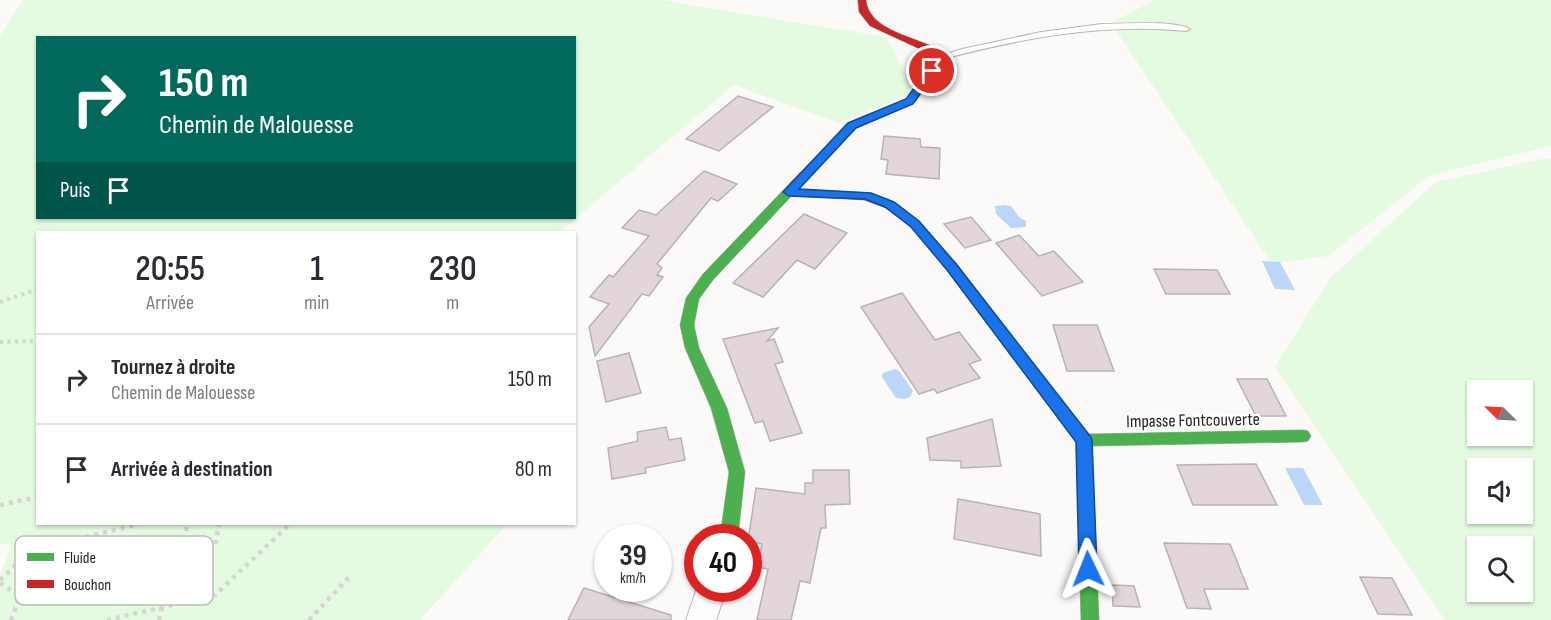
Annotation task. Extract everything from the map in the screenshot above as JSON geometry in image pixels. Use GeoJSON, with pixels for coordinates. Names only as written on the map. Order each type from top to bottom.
{"type":"FeatureCollection","features":[{"type":"Feature","properties":{"kind":"street"},"geometry":{"type":"LineString","coordinates":[[731,524],[737,472],[719,408],[692,348],[687,324],[693,298],[708,277],[852,126],[910,102],[943,56],[873,24],[863,12],[862,0]]}},
{"type":"Feature","properties":{"kind":"street"},"geometry":{"type":"LineString","coordinates":[[789,192],[866,196],[890,205],[915,224],[952,267],[1084,440],[1090,620]]}},
{"type":"Feature","properties":{"kind":"street","name":"Impasse Fontcouverte"},"geometry":{"type":"LineString","coordinates":[[1084,440],[1303,436]]}},
{"type":"Feature","properties":{"kind":"street"},"geometry":{"type":"LineString","coordinates":[[701,620],[707,602]]}},
{"type":"Feature","properties":{"kind":"lane"},"geometry":{"type":"LineString","coordinates":[[943,56],[977,46],[1075,28],[1122,25],[1186,29]]}},
{"type":"Feature","properties":{"kind":"path"},"geometry":{"type":"LineString","coordinates":[[0,302],[36,290]]}},
{"type":"Feature","properties":{"kind":"path"},"geometry":{"type":"LineString","coordinates":[[0,342],[36,341]]}},
{"type":"Feature","properties":{"kind":"path"},"geometry":{"type":"LineString","coordinates":[[0,505],[36,497]]}},
{"type":"Feature","properties":{"kind":"path"},"geometry":{"type":"LineString","coordinates":[[90,536],[136,525]]}},
{"type":"Feature","properties":{"kind":"path"},"geometry":{"type":"LineString","coordinates":[[213,548],[215,547],[219,525]]}},
{"type":"Feature","properties":{"kind":"path"},"geometry":{"type":"LineString","coordinates":[[213,595],[290,525]]}},
{"type":"Feature","properties":{"kind":"path"},"geometry":{"type":"LineString","coordinates":[[15,566],[0,581],[15,592]]}},
{"type":"Feature","properties":{"kind":"path"},"geometry":{"type":"LineString","coordinates":[[309,620],[351,575]]}},
{"type":"Feature","properties":{"kind":"path"},"geometry":{"type":"LineString","coordinates":[[11,620],[17,605]]}},
{"type":"Feature","properties":{"kind":"path"},"geometry":{"type":"LineString","coordinates":[[107,620],[171,605]]}},
{"type":"Feature","properties":{"kind":"path"},"geometry":{"type":"LineString","coordinates":[[159,620],[162,607]]}},
{"type":"Feature","properties":{"kind":"green space"},"geometry":{"type":"Polygon","coordinates":[[[23,0],[660,0],[887,37],[914,93],[839,123],[734,85],[576,218],[576,36],[36,36],[36,219],[574,219],[560,231],[36,231],[36,525],[506,525],[420,620],[0,620],[0,576],[12,545],[0,543],[0,36],[23,0]]]}},
{"type":"Feature","properties":{"kind":"green space"},"geometry":{"type":"Polygon","coordinates":[[[1155,0],[1551,0],[1551,146],[1430,175],[1328,256],[1272,264],[1111,23],[1155,0]]]}},
{"type":"Feature","properties":{"kind":"green space"},"geometry":{"type":"Polygon","coordinates":[[[1551,159],[1551,620],[1445,620],[1275,367],[1331,277],[1436,182],[1551,159]]]}},
{"type":"Feature","properties":{"kind":"water"},"geometry":{"type":"Polygon","coordinates":[[[995,206],[1011,206],[1019,217],[1026,221],[1026,227],[1011,228],[996,214],[995,206]]]}},
{"type":"Feature","properties":{"kind":"water"},"geometry":{"type":"Polygon","coordinates":[[[1262,261],[1280,262],[1295,290],[1275,289],[1262,261]]]}},
{"type":"Feature","properties":{"kind":"water"},"geometry":{"type":"Polygon","coordinates":[[[895,369],[899,371],[913,391],[910,397],[896,398],[882,377],[883,373],[895,369]]]}},
{"type":"Feature","properties":{"kind":"water"},"geometry":{"type":"Polygon","coordinates":[[[1285,468],[1303,468],[1323,505],[1304,505],[1285,468]]]}},
{"type":"Feature","properties":{"kind":"building"},"geometry":{"type":"Polygon","coordinates":[[[738,96],[773,107],[719,151],[686,139],[738,96]]]}},
{"type":"Feature","properties":{"kind":"building"},"geometry":{"type":"Polygon","coordinates":[[[884,136],[920,139],[921,147],[940,148],[939,179],[886,174],[888,160],[881,159],[884,136]]]}},
{"type":"Feature","properties":{"kind":"building"},"geometry":{"type":"Polygon","coordinates":[[[704,171],[737,184],[718,201],[711,198],[657,264],[662,268],[657,275],[663,277],[649,296],[642,294],[595,356],[589,327],[609,304],[590,297],[609,275],[613,277],[649,236],[622,228],[639,210],[656,215],[704,171]]]}},
{"type":"Feature","properties":{"kind":"building"},"geometry":{"type":"Polygon","coordinates":[[[804,214],[847,233],[815,269],[797,260],[763,297],[733,283],[804,214]]]}},
{"type":"Feature","properties":{"kind":"building"},"geometry":{"type":"Polygon","coordinates":[[[971,217],[991,240],[965,248],[944,224],[971,217]]]}},
{"type":"Feature","properties":{"kind":"building"},"geometry":{"type":"Polygon","coordinates":[[[1019,235],[1039,256],[1054,251],[1083,282],[1042,296],[996,243],[1019,235]]]}},
{"type":"Feature","properties":{"kind":"building"},"geometry":{"type":"Polygon","coordinates":[[[1154,269],[1217,270],[1230,294],[1166,294],[1154,269]]]}},
{"type":"Feature","properties":{"kind":"building"},"geometry":{"type":"Polygon","coordinates":[[[902,293],[935,340],[959,332],[981,360],[969,364],[980,378],[937,393],[934,389],[919,394],[861,307],[902,293]]]}},
{"type":"Feature","properties":{"kind":"building"},"geometry":{"type":"Polygon","coordinates":[[[1053,325],[1097,325],[1114,371],[1067,371],[1053,325]]]}},
{"type":"Feature","properties":{"kind":"building"},"geometry":{"type":"Polygon","coordinates":[[[778,328],[767,341],[774,339],[783,362],[775,364],[802,433],[770,441],[763,421],[755,423],[723,339],[778,328]]]}},
{"type":"Feature","properties":{"kind":"building"},"geometry":{"type":"Polygon","coordinates":[[[629,353],[641,393],[606,402],[597,361],[629,353]]]}},
{"type":"Feature","properties":{"kind":"building"},"geometry":{"type":"Polygon","coordinates":[[[1237,379],[1267,379],[1286,416],[1256,416],[1237,379]]]}},
{"type":"Feature","properties":{"kind":"building"},"geometry":{"type":"Polygon","coordinates":[[[992,419],[1001,466],[961,468],[961,461],[930,460],[927,438],[992,419]]]}},
{"type":"Feature","properties":{"kind":"building"},"geometry":{"type":"Polygon","coordinates":[[[666,427],[669,440],[681,438],[685,460],[645,468],[646,473],[612,479],[608,448],[638,441],[637,432],[666,427]]]}},
{"type":"Feature","properties":{"kind":"building"},"geometry":{"type":"Polygon","coordinates":[[[1256,464],[1277,505],[1193,505],[1177,465],[1256,464]]]}},
{"type":"Feature","properties":{"kind":"building"},"geometry":{"type":"Polygon","coordinates":[[[813,470],[849,470],[850,504],[825,505],[826,528],[821,528],[810,583],[800,581],[791,620],[757,620],[768,569],[762,568],[762,524],[751,524],[756,488],[805,494],[805,483],[813,483],[813,470]]]}},
{"type":"Feature","properties":{"kind":"building"},"geometry":{"type":"Polygon","coordinates":[[[958,499],[1040,514],[1041,556],[954,539],[958,499]]]}},
{"type":"Feature","properties":{"kind":"building"},"geometry":{"type":"Polygon","coordinates":[[[1164,543],[1230,544],[1248,589],[1204,589],[1211,609],[1187,608],[1164,543]]]}},
{"type":"Feature","properties":{"kind":"building"},"geometry":{"type":"Polygon","coordinates":[[[1360,577],[1392,578],[1412,615],[1378,614],[1360,577]]]}},
{"type":"Feature","properties":{"kind":"building"},"geometry":{"type":"Polygon","coordinates":[[[1112,585],[1134,586],[1140,607],[1113,606],[1112,585]]]}},
{"type":"Feature","properties":{"kind":"building"},"geometry":{"type":"Polygon","coordinates":[[[584,588],[594,591],[594,602],[629,602],[671,615],[671,620],[568,620],[584,588]]]}},
{"type":"Feature","properties":{"kind":"traffic: fast"},"geometry":{"type":"LineString","coordinates":[[731,524],[737,472],[719,408],[692,348],[687,325],[693,298],[708,277],[794,186]]}},
{"type":"Feature","properties":{"kind":"traffic: fast"},"geometry":{"type":"LineString","coordinates":[[1037,379],[1084,440],[1090,620]]}},
{"type":"Feature","properties":{"kind":"traffic: fast"},"geometry":{"type":"LineString","coordinates":[[1084,440],[1303,436]]}},
{"type":"Feature","properties":{"kind":"traffic: jam"},"geometry":{"type":"LineString","coordinates":[[794,186],[852,126],[910,101],[943,56],[873,24],[863,12],[862,0]]}},
{"type":"Feature","properties":{"kind":"traffic: jam"},"geometry":{"type":"LineString","coordinates":[[789,192],[866,196],[890,205],[915,224],[952,267],[1037,379]]}},
{"type":"Feature","properties":{"kind":"route"},"geometry":{"type":"LineString","coordinates":[[932,71],[910,102],[852,126],[789,192],[866,196],[890,205],[915,224],[952,267],[1084,440],[1088,569]]}}]}
